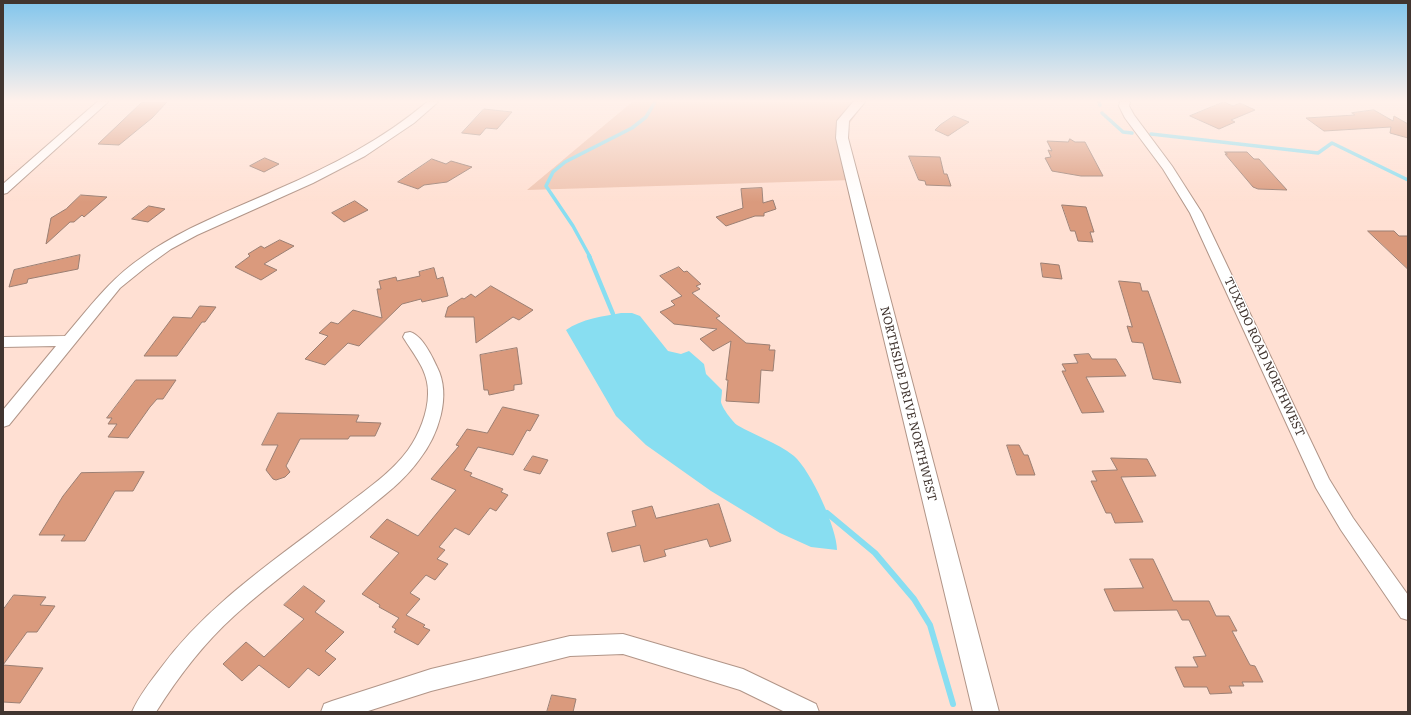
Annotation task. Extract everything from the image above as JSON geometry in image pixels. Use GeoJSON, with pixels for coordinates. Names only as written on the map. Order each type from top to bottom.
{"type":"FeatureCollection","features":[{"type":"Feature","properties":{"kind":"street"},"geometry":{"type":"LineString","coordinates":[[3,190],[65,135]]}},
{"type":"Feature","properties":{"kind":"street"},"geometry":{"type":"LineString","coordinates":[[3,421],[115,285],[135,268],[158,252],[192,233],[363,152],[390,135]]}},
{"type":"Feature","properties":{"kind":"street","name":"NORTHSIDE DRIVE NORTHWEST"},"geometry":{"type":"LineString","coordinates":[[842,135],[986,712]]}},
{"type":"Feature","properties":{"kind":"street","name":"TUXEDO ROAD NORTHWEST"},"geometry":{"type":"LineString","coordinates":[[1144,135],[1168,168],[1196,213],[1322,483],[1347,524],[1408,611]]}},
{"type":"Feature","properties":{"kind":"street"},"geometry":{"type":"LineString","coordinates":[[143,712],[166,677],[199,637],[226,610],[262,580],[355,509],[391,479],[414,455],[426,433],[433,411],[437,388],[432,370],[410,337]]}},
{"type":"Feature","properties":{"kind":"street"},"geometry":{"type":"LineString","coordinates":[[3,342],[68,341]]}},
{"type":"Feature","properties":{"kind":"street"},"geometry":{"type":"LineString","coordinates":[[332,712],[431,680],[570,646],[623,644],[743,680],[808,712]]}},
{"type":"Feature","properties":{"kind":"shaded area"},"geometry":{"type":"Polygon","coordinates":[[[592,135],[846,135],[853,180],[527,190],[592,135]]]}},
{"type":"Feature","properties":{"kind":"water"},"geometry":{"type":"Polygon","coordinates":[[[621,313],[632,313],[640,316],[668,351],[681,354],[689,351],[704,364],[706,374],[722,390],[722,405],[737,425],[780,447],[794,456],[801,463],[822,500],[833,528],[837,550],[811,547],[780,533],[711,491],[646,445],[616,416],[566,330],[579,323],[621,313]]]}},
{"type":"Feature","properties":{"kind":"building"},"geometry":{"type":"Polygon","coordinates":[[[107,135],[131,135],[119,145],[98,144],[107,135]]]}},
{"type":"Feature","properties":{"kind":"building"},"geometry":{"type":"Polygon","coordinates":[[[1399,135],[1408,135],[1408,138],[1399,135]]]}},
{"type":"Feature","properties":{"kind":"building"},"geometry":{"type":"Polygon","coordinates":[[[1070,139],[1075,142],[1085,142],[1103,176],[1081,176],[1052,171],[1045,158],[1051,157],[1048,150],[1052,151],[1047,141],[1068,142],[1070,139]]]}},
{"type":"Feature","properties":{"kind":"building"},"geometry":{"type":"Polygon","coordinates":[[[1225,152],[1247,152],[1254,159],[1259,159],[1287,190],[1258,189],[1253,187],[1225,154],[1227,154],[1225,152]]]}},
{"type":"Feature","properties":{"kind":"building"},"geometry":{"type":"Polygon","coordinates":[[[909,156],[940,157],[944,174],[947,174],[951,186],[926,185],[925,181],[919,180],[909,156]]]}},
{"type":"Feature","properties":{"kind":"building"},"geometry":{"type":"Polygon","coordinates":[[[265,158],[279,164],[264,172],[250,166],[265,158]]]}},
{"type":"Feature","properties":{"kind":"building"},"geometry":{"type":"Polygon","coordinates":[[[432,159],[446,164],[451,161],[472,167],[447,182],[424,185],[418,189],[398,182],[432,159]]]}},
{"type":"Feature","properties":{"kind":"building"},"geometry":{"type":"Polygon","coordinates":[[[762,188],[763,203],[773,200],[776,209],[764,213],[764,216],[755,216],[726,226],[716,217],[743,208],[741,189],[762,188]]]}},
{"type":"Feature","properties":{"kind":"building"},"geometry":{"type":"Polygon","coordinates":[[[81,195],[107,197],[84,217],[82,215],[74,222],[70,222],[46,244],[51,218],[66,209],[81,195]]]}},
{"type":"Feature","properties":{"kind":"building"},"geometry":{"type":"Polygon","coordinates":[[[355,201],[368,210],[344,222],[332,213],[355,201]]]}},
{"type":"Feature","properties":{"kind":"building"},"geometry":{"type":"Polygon","coordinates":[[[1062,205],[1086,207],[1094,232],[1090,232],[1093,242],[1078,241],[1075,231],[1071,231],[1062,205]]]}},
{"type":"Feature","properties":{"kind":"building"},"geometry":{"type":"Polygon","coordinates":[[[149,206],[165,209],[148,222],[132,219],[149,206]]]}},
{"type":"Feature","properties":{"kind":"building"},"geometry":{"type":"Polygon","coordinates":[[[1368,231],[1394,231],[1399,236],[1408,236],[1408,269],[1368,231]]]}},
{"type":"Feature","properties":{"kind":"building"},"geometry":{"type":"Polygon","coordinates":[[[280,240],[294,246],[264,264],[277,270],[261,280],[235,267],[250,256],[248,254],[261,246],[264,248],[280,240]]]}},
{"type":"Feature","properties":{"kind":"building"},"geometry":{"type":"Polygon","coordinates":[[[80,255],[78,269],[28,279],[27,283],[9,287],[14,270],[80,255]]]}},
{"type":"Feature","properties":{"kind":"building"},"geometry":{"type":"Polygon","coordinates":[[[1041,263],[1059,265],[1062,279],[1043,277],[1041,263]]]}},
{"type":"Feature","properties":{"kind":"building"},"geometry":{"type":"Polygon","coordinates":[[[679,267],[684,272],[687,271],[701,284],[696,286],[700,289],[692,293],[720,316],[716,318],[746,343],[770,345],[769,350],[775,350],[773,371],[761,370],[759,403],[726,401],[728,380],[726,380],[731,341],[713,351],[700,339],[717,329],[674,324],[660,312],[675,305],[671,301],[682,296],[660,276],[679,267]]]}},
{"type":"Feature","properties":{"kind":"building"},"geometry":{"type":"Polygon","coordinates":[[[434,268],[437,279],[443,277],[448,296],[422,302],[421,299],[402,304],[359,346],[348,343],[325,365],[305,359],[328,336],[319,333],[331,322],[338,324],[353,310],[382,318],[377,289],[381,289],[379,281],[396,277],[397,281],[420,276],[419,272],[434,268]]]}},
{"type":"Feature","properties":{"kind":"building"},"geometry":{"type":"Polygon","coordinates":[[[1119,281],[1140,283],[1142,291],[1148,291],[1181,383],[1153,379],[1143,343],[1132,342],[1127,326],[1132,327],[1119,281]]]}},
{"type":"Feature","properties":{"kind":"building"},"geometry":{"type":"Polygon","coordinates":[[[491,286],[533,310],[519,320],[513,317],[476,343],[474,317],[445,317],[448,307],[471,294],[475,297],[491,286]]]}},
{"type":"Feature","properties":{"kind":"building"},"geometry":{"type":"Polygon","coordinates":[[[200,306],[216,307],[205,322],[202,322],[177,356],[144,356],[173,317],[191,318],[200,306]]]}},
{"type":"Feature","properties":{"kind":"building"},"geometry":{"type":"Polygon","coordinates":[[[517,348],[522,384],[514,385],[514,390],[489,395],[488,390],[484,390],[480,355],[517,348]]]}},
{"type":"Feature","properties":{"kind":"building"},"geometry":{"type":"Polygon","coordinates":[[[1089,354],[1092,359],[1116,359],[1126,376],[1086,377],[1104,412],[1082,413],[1062,371],[1066,371],[1062,364],[1078,363],[1074,355],[1089,354]]]}},
{"type":"Feature","properties":{"kind":"building"},"geometry":{"type":"Polygon","coordinates":[[[136,380],[176,380],[163,399],[157,399],[150,407],[128,438],[108,437],[117,424],[108,424],[112,418],[107,418],[136,380]]]}},
{"type":"Feature","properties":{"kind":"building"},"geometry":{"type":"Polygon","coordinates":[[[503,407],[539,415],[530,431],[527,430],[513,455],[478,447],[464,470],[472,473],[470,476],[503,489],[501,492],[508,495],[496,511],[490,508],[469,535],[455,528],[439,547],[445,550],[437,559],[448,564],[435,580],[426,575],[410,593],[420,599],[406,615],[425,625],[423,627],[430,630],[418,645],[394,632],[396,629],[392,627],[399,618],[379,607],[380,605],[362,594],[399,553],[370,537],[387,519],[418,536],[456,490],[431,479],[459,446],[456,445],[467,429],[487,433],[503,407]]]}},
{"type":"Feature","properties":{"kind":"building"},"geometry":{"type":"Polygon","coordinates":[[[278,413],[359,415],[356,422],[381,423],[375,436],[350,436],[348,439],[300,439],[286,466],[290,472],[285,477],[276,480],[273,479],[266,470],[278,445],[262,445],[278,413]]]}},
{"type":"Feature","properties":{"kind":"building"},"geometry":{"type":"Polygon","coordinates":[[[1007,445],[1019,445],[1024,455],[1028,455],[1035,475],[1017,475],[1007,445]]]}},
{"type":"Feature","properties":{"kind":"building"},"geometry":{"type":"Polygon","coordinates":[[[533,456],[548,460],[540,474],[524,470],[533,456]]]}},
{"type":"Feature","properties":{"kind":"building"},"geometry":{"type":"Polygon","coordinates":[[[1111,458],[1147,459],[1156,476],[1121,477],[1143,522],[1115,523],[1111,513],[1106,513],[1091,481],[1097,481],[1092,471],[1117,470],[1111,458]]]}},
{"type":"Feature","properties":{"kind":"building"},"geometry":{"type":"Polygon","coordinates":[[[144,472],[133,491],[115,491],[85,541],[61,541],[65,535],[39,535],[63,496],[81,473],[144,472]]]}},
{"type":"Feature","properties":{"kind":"building"},"geometry":{"type":"Polygon","coordinates":[[[719,504],[731,541],[710,547],[707,539],[664,550],[666,556],[644,562],[640,545],[612,552],[607,533],[636,526],[632,511],[652,506],[656,518],[719,504]]]}},
{"type":"Feature","properties":{"kind":"building"},"geometry":{"type":"Polygon","coordinates":[[[1130,559],[1153,559],[1173,601],[1209,601],[1216,616],[1229,616],[1237,631],[1232,631],[1250,665],[1255,666],[1263,682],[1242,682],[1244,686],[1229,686],[1232,693],[1210,694],[1207,687],[1184,687],[1175,667],[1198,667],[1193,657],[1206,656],[1189,620],[1182,620],[1177,610],[1114,611],[1104,589],[1143,588],[1130,559]]]}},
{"type":"Feature","properties":{"kind":"building"},"geometry":{"type":"Polygon","coordinates":[[[304,586],[325,601],[315,612],[344,632],[325,651],[336,659],[319,676],[308,668],[289,688],[259,665],[242,681],[223,664],[246,642],[264,657],[304,619],[284,605],[304,586]]]}},
{"type":"Feature","properties":{"kind":"building"},"geometry":{"type":"Polygon","coordinates":[[[14,595],[46,597],[40,605],[55,606],[37,632],[27,632],[3,665],[3,610],[14,595]]]}},
{"type":"Feature","properties":{"kind":"building"},"geometry":{"type":"Polygon","coordinates":[[[3,665],[43,668],[20,703],[3,702],[3,665]]]}},
{"type":"Feature","properties":{"kind":"building"},"geometry":{"type":"Polygon","coordinates":[[[552,695],[576,699],[573,712],[547,712],[552,695]]]}},
{"type":"Feature","properties":{"kind":"waterway"},"geometry":{"type":"LineString","coordinates":[[590,257],[573,226],[546,186],[553,172],[565,162],[617,135]]}},
{"type":"Feature","properties":{"kind":"waterway"},"geometry":{"type":"LineString","coordinates":[[1163,135],[1318,153],[1332,143],[1408,180]]}},
{"type":"Feature","properties":{"kind":"waterway"},"geometry":{"type":"LineString","coordinates":[[589,256],[613,314]]}},
{"type":"Feature","properties":{"kind":"waterway"},"geometry":{"type":"LineString","coordinates":[[827,513],[875,553],[914,599],[930,625],[953,704]]}}]}
